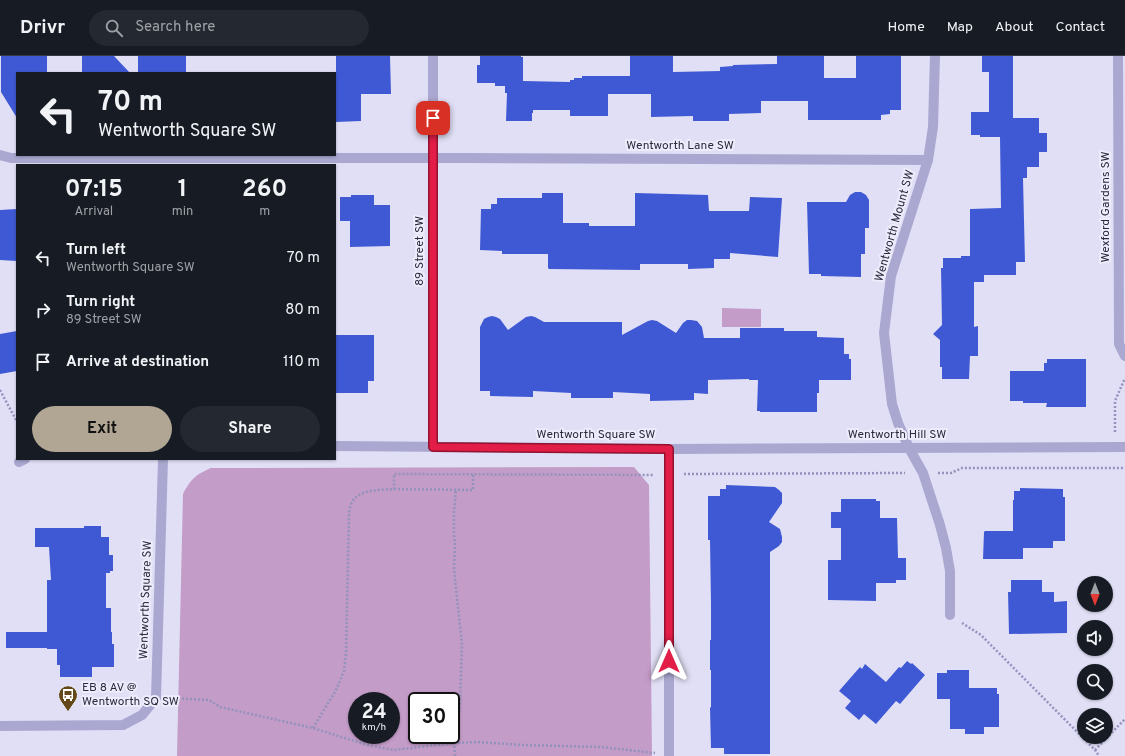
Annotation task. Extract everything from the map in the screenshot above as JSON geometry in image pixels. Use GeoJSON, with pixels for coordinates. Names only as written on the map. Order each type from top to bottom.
{"type":"FeatureCollection","features":[{"type":"Feature","properties":{"kind":"street","name":"89 Street SW"},"geometry":{"type":"LineString","coordinates":[[433,56],[433,447]]}},
{"type":"Feature","properties":{"kind":"street","name":"Wentworth Mount SW"},"geometry":{"type":"LineString","coordinates":[[935,56],[934,127],[928,160],[891,276],[884,333],[892,404],[898,423],[909,448],[923,473],[946,548],[950,571],[950,615]]}},
{"type":"Feature","properties":{"kind":"street","name":"Wexford Gardens SW"},"geometry":{"type":"LineString","coordinates":[[1118,56],[1119,344],[1125,356]]}},
{"type":"Feature","properties":{"kind":"street","name":"Wentworth Lane SW"},"geometry":{"type":"LineString","coordinates":[[0,155],[11,158],[928,160]]}},
{"type":"Feature","properties":{"kind":"street","name":"Wentworth Square SW"},"geometry":{"type":"LineString","coordinates":[[336,446],[669,449],[669,755]]}},
{"type":"Feature","properties":{"kind":"street","name":"Wentworth Hill SW"},"geometry":{"type":"LineString","coordinates":[[669,449],[1125,447]]}},
{"type":"Feature","properties":{"kind":"street","name":"Wentworth Square SW"},"geometry":{"type":"LineString","coordinates":[[156,698],[163,460]]}},
{"type":"Feature","properties":{"kind":"street"},"geometry":{"type":"LineString","coordinates":[[0,726],[123,725],[142,715],[156,698]]}},
{"type":"Feature","properties":{"kind":"path"},"geometry":{"type":"LineString","coordinates":[[1114,446],[1115,401],[1125,378]]}},
{"type":"Feature","properties":{"kind":"path"},"geometry":{"type":"LineString","coordinates":[[0,390],[16,420]]}},
{"type":"Feature","properties":{"kind":"path"},"geometry":{"type":"LineString","coordinates":[[394,489],[394,474],[951,473],[962,468],[1125,468]]}},
{"type":"Feature","properties":{"kind":"path"},"geometry":{"type":"LineString","coordinates":[[313,728],[336,690],[344,671],[346,653],[349,515],[352,501],[363,493],[394,489],[473,490],[474,475]]}},
{"type":"Feature","properties":{"kind":"path"},"geometry":{"type":"LineString","coordinates":[[456,489],[454,513],[454,570],[462,644],[460,706]]}},
{"type":"Feature","properties":{"kind":"path"},"geometry":{"type":"LineString","coordinates":[[950,615],[980,635],[1096,750],[1099,756]]}},
{"type":"Feature","properties":{"kind":"path"},"geometry":{"type":"LineString","coordinates":[[156,698],[209,700],[220,707],[313,728],[360,743],[382,748],[404,749],[446,744]]}},
{"type":"Feature","properties":{"kind":"path"},"geometry":{"type":"LineString","coordinates":[[1096,750],[1125,719]]}},
{"type":"Feature","properties":{"kind":"path"},"geometry":{"type":"LineString","coordinates":[[460,743],[478,742],[601,747],[669,755]]}},
{"type":"Feature","properties":{"kind":"path"},"geometry":{"type":"LineString","coordinates":[[454,744],[455,756]]}},
{"type":"Feature","properties":{"kind":"shaded area"},"geometry":{"type":"Polygon","coordinates":[[[722,308],[761,309],[761,327],[722,327],[722,308]]]}},
{"type":"Feature","properties":{"kind":"shaded area"},"geometry":{"type":"Polygon","coordinates":[[[634,467],[649,485],[652,756],[177,756],[183,494],[194,478],[211,468],[634,467]]]}},
{"type":"Feature","properties":{"kind":"building"},"geometry":{"type":"Polygon","coordinates":[[[1,56],[47,56],[47,72],[16,72],[16,116],[1,92],[1,56]]]}},
{"type":"Feature","properties":{"kind":"building"},"geometry":{"type":"Polygon","coordinates":[[[82,56],[114,56],[129,72],[82,72],[82,56]]]}},
{"type":"Feature","properties":{"kind":"building"},"geometry":{"type":"Polygon","coordinates":[[[138,56],[186,56],[186,72],[138,72],[138,56]]]}},
{"type":"Feature","properties":{"kind":"building"},"geometry":{"type":"Polygon","coordinates":[[[336,56],[390,56],[391,94],[361,94],[361,121],[336,122],[336,56]]]}},
{"type":"Feature","properties":{"kind":"building"},"geometry":{"type":"Polygon","coordinates":[[[480,56],[523,57],[523,81],[570,82],[570,80],[574,80],[574,78],[582,78],[582,76],[630,76],[630,56],[673,56],[673,72],[720,71],[720,67],[733,65],[777,64],[777,56],[824,56],[824,78],[856,78],[856,56],[901,56],[901,110],[890,110],[890,114],[881,115],[881,120],[808,120],[808,101],[761,101],[761,113],[729,114],[729,121],[693,121],[693,116],[651,117],[651,94],[608,94],[608,116],[570,116],[570,110],[533,110],[532,121],[506,121],[507,93],[505,93],[505,86],[495,86],[495,83],[477,83],[477,65],[480,65],[480,56]]]}},
{"type":"Feature","properties":{"kind":"building"},"geometry":{"type":"Polygon","coordinates":[[[982,56],[1013,56],[1013,118],[1039,118],[1039,133],[1047,133],[1047,152],[1039,152],[1039,167],[1027,167],[1027,178],[1023,178],[1025,262],[1016,262],[1016,275],[984,275],[984,282],[974,282],[974,327],[978,326],[978,356],[970,356],[969,379],[942,379],[942,367],[940,367],[940,340],[933,334],[942,325],[941,268],[943,268],[943,258],[961,258],[961,256],[970,256],[970,209],[1001,208],[1000,137],[980,137],[980,135],[971,135],[971,112],[989,112],[989,72],[982,72],[982,56]]]}},
{"type":"Feature","properties":{"kind":"building"},"geometry":{"type":"Polygon","coordinates":[[[855,192],[861,192],[866,195],[869,200],[869,228],[865,228],[865,254],[861,254],[861,277],[821,276],[821,274],[809,274],[807,202],[846,202],[850,195],[855,192]]]}},
{"type":"Feature","properties":{"kind":"building"},"geometry":{"type":"Polygon","coordinates":[[[542,193],[563,193],[563,223],[589,223],[589,226],[635,226],[635,193],[708,195],[709,211],[749,211],[750,197],[782,198],[778,257],[730,253],[730,259],[714,259],[714,268],[688,269],[688,264],[640,264],[640,270],[549,269],[548,254],[502,254],[502,251],[480,250],[481,209],[491,209],[491,204],[497,204],[497,198],[542,198],[542,193]]]}},
{"type":"Feature","properties":{"kind":"building"},"geometry":{"type":"Polygon","coordinates":[[[351,195],[374,195],[374,205],[390,205],[390,246],[350,247],[350,221],[340,221],[340,197],[351,197],[351,195]]]}},
{"type":"Feature","properties":{"kind":"building"},"geometry":{"type":"Polygon","coordinates":[[[16,209],[16,261],[0,260],[0,210],[16,209]]]}},
{"type":"Feature","properties":{"kind":"building"},"geometry":{"type":"Polygon","coordinates":[[[492,316],[500,319],[508,330],[526,317],[531,316],[544,322],[622,322],[622,335],[652,320],[657,321],[676,333],[687,320],[697,321],[702,327],[704,338],[740,338],[740,328],[784,328],[784,331],[817,331],[817,337],[844,338],[844,354],[849,354],[849,359],[851,359],[851,380],[819,380],[817,412],[757,411],[758,380],[749,379],[708,380],[708,394],[694,393],[694,400],[650,401],[650,394],[613,392],[613,398],[571,398],[571,393],[533,391],[533,397],[490,396],[490,391],[480,391],[480,327],[484,319],[492,316]]]}},
{"type":"Feature","properties":{"kind":"building"},"geometry":{"type":"Polygon","coordinates":[[[16,331],[16,371],[0,374],[0,334],[16,331]]]}},
{"type":"Feature","properties":{"kind":"building"},"geometry":{"type":"Polygon","coordinates":[[[336,335],[374,335],[374,381],[368,381],[368,393],[336,393],[336,335]]]}},
{"type":"Feature","properties":{"kind":"building"},"geometry":{"type":"Polygon","coordinates":[[[1047,359],[1086,359],[1086,407],[1046,407],[1047,403],[1023,403],[1023,401],[1010,401],[1010,371],[1044,371],[1044,363],[1047,363],[1047,359]]]}},
{"type":"Feature","properties":{"kind":"building"},"geometry":{"type":"Polygon","coordinates":[[[726,485],[775,487],[782,493],[782,503],[769,522],[780,529],[782,537],[782,542],[779,546],[770,552],[770,754],[724,754],[724,748],[711,748],[711,603],[710,540],[708,540],[708,496],[720,496],[720,489],[726,489],[726,485]]]}},
{"type":"Feature","properties":{"kind":"building"},"geometry":{"type":"Polygon","coordinates":[[[1020,488],[1063,489],[1063,497],[1065,497],[1065,541],[1053,541],[1053,548],[1023,548],[1023,559],[983,559],[985,531],[1013,531],[1014,491],[1020,491],[1020,488]]]}},
{"type":"Feature","properties":{"kind":"building"},"geometry":{"type":"Polygon","coordinates":[[[841,499],[876,499],[876,501],[880,501],[880,518],[897,518],[898,558],[906,558],[906,580],[896,580],[896,583],[876,583],[876,601],[828,600],[828,560],[841,560],[841,528],[831,528],[831,512],[841,512],[841,499]]]}},
{"type":"Feature","properties":{"kind":"building"},"geometry":{"type":"Polygon","coordinates":[[[84,526],[101,526],[101,537],[109,537],[109,555],[113,555],[113,571],[106,573],[106,608],[111,608],[111,632],[112,644],[114,644],[114,667],[92,667],[92,677],[60,677],[60,665],[57,665],[57,649],[6,648],[6,632],[47,632],[47,580],[51,580],[49,547],[35,547],[35,528],[84,528],[84,526]]]}},
{"type":"Feature","properties":{"kind":"building"},"geometry":{"type":"Polygon","coordinates":[[[1011,580],[1042,580],[1042,592],[1054,592],[1054,602],[1067,601],[1067,633],[1009,634],[1008,592],[1011,592],[1011,580]]]}},
{"type":"Feature","properties":{"kind":"building"},"geometry":{"type":"Polygon","coordinates":[[[907,661],[911,664],[912,663],[925,675],[900,704],[896,701],[876,724],[864,714],[859,720],[845,708],[851,701],[839,691],[860,667],[862,669],[865,664],[886,682],[899,667],[901,668],[907,661]]]}},
{"type":"Feature","properties":{"kind":"building"},"geometry":{"type":"Polygon","coordinates":[[[947,670],[969,670],[969,688],[997,688],[997,694],[999,694],[999,727],[984,727],[984,734],[965,734],[965,729],[950,729],[950,699],[937,699],[937,673],[947,673],[947,670]]]}},
{"type":"Feature","properties":{"kind":"place","name":"EB 8 AV @ Wentworth SQ SW"},"geometry":{"type":"Point","coordinates":[68,712]}},
{"type":"Feature","properties":{"kind":"route"},"geometry":{"type":"LineString","coordinates":[[433,118],[433,447],[669,449],[669,661]]}}]}
